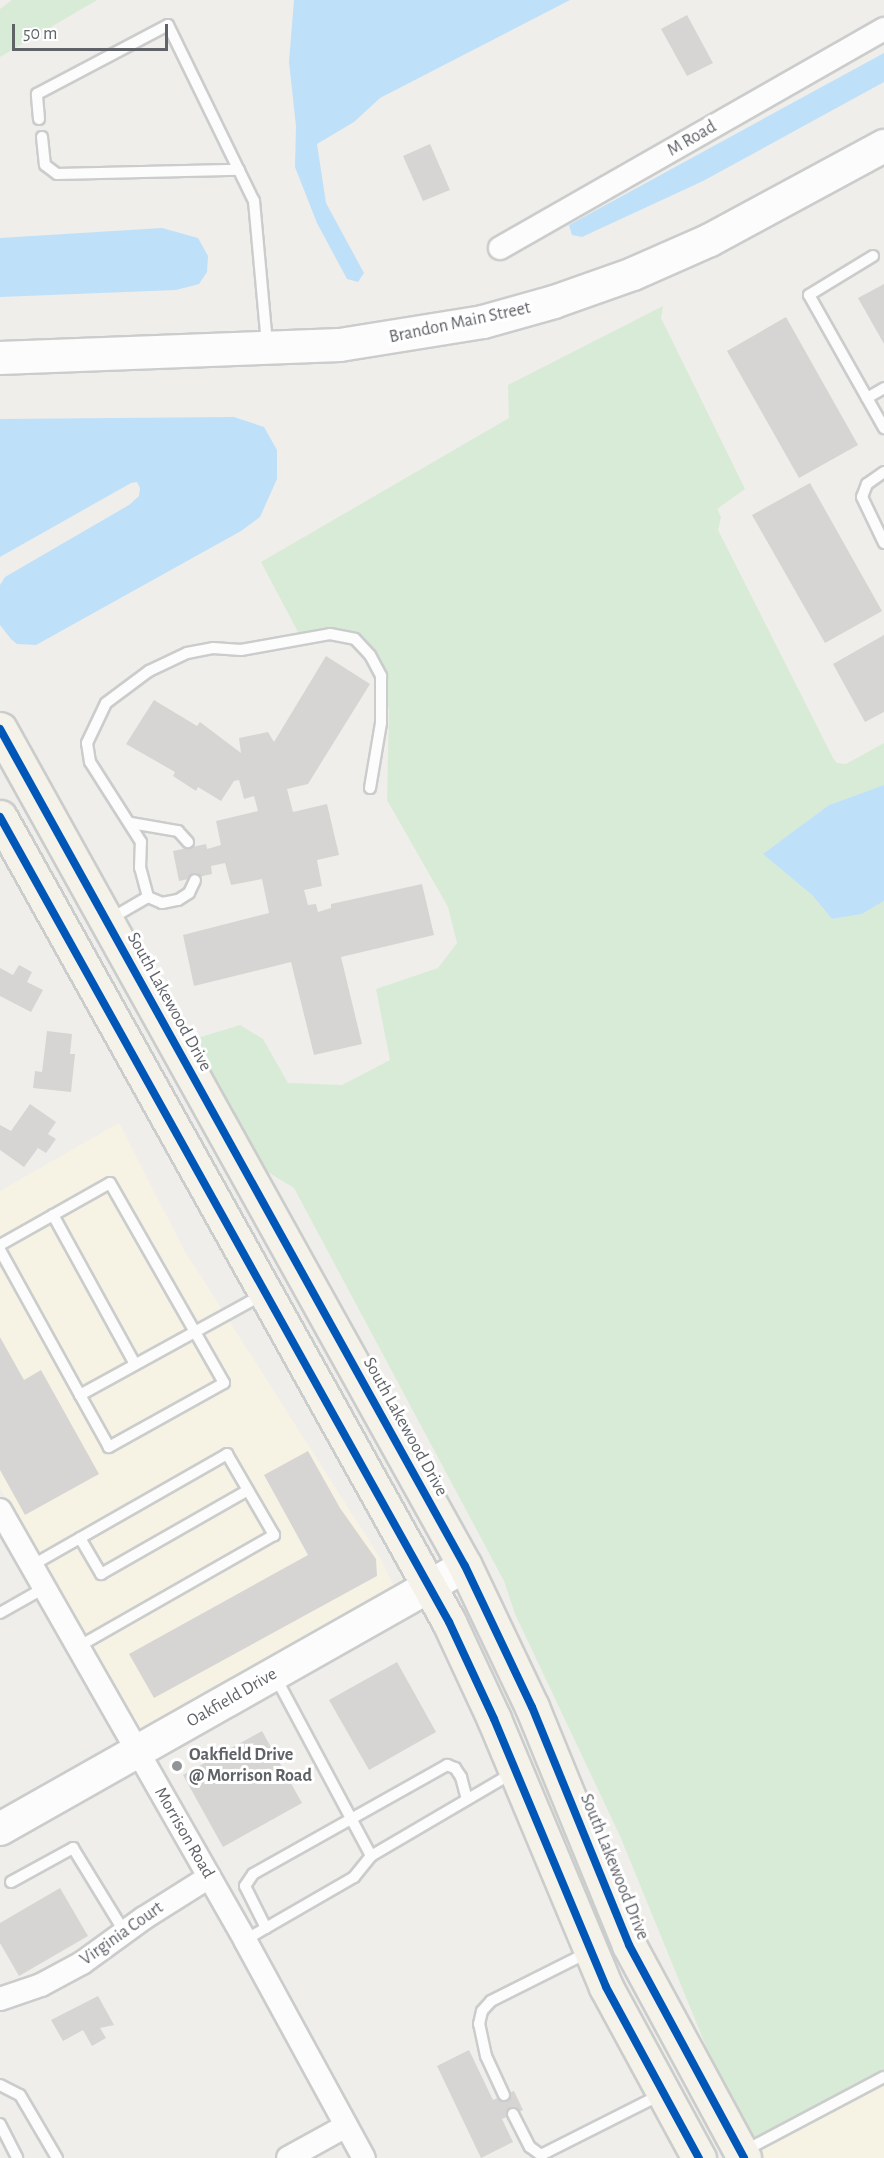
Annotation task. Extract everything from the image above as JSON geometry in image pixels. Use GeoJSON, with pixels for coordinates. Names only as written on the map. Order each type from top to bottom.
{"type":"FeatureCollection","features":[{"type":"Feature","properties":{"kind":"main road","name":"South Lakewood Drive"},"geometry":{"type":"LineString","coordinates":[[0,729],[465,1566],[532,1707],[629,1945],[742,2155]]}},
{"type":"Feature","properties":{"kind":"main road"},"geometry":{"type":"LineString","coordinates":[[0,818],[429,1586],[494,1719],[590,1951],[663,2094],[699,2158]]}},
{"type":"Feature","properties":{"kind":"street","name":"M Road"},"geometry":{"type":"LineString","coordinates":[[500,248],[884,29]]}},
{"type":"Feature","properties":{"kind":"street","name":"Brandon Main Street"},"geometry":{"type":"LineString","coordinates":[[0,358],[60,353],[268,350],[412,336],[554,302],[710,240],[884,146]]}},
{"type":"Feature","properties":{"kind":"street","name":"Morrison Road"},"geometry":{"type":"LineString","coordinates":[[0,1510],[245,1940],[364,2158]]}},
{"type":"Feature","properties":{"kind":"street","name":"Oakfield Drive"},"geometry":{"type":"LineString","coordinates":[[0,1829],[465,1566]]}},
{"type":"Feature","properties":{"kind":"street","name":"Virginia Court"},"geometry":{"type":"LineString","coordinates":[[0,1999],[41,1985],[82,1963],[209,1877]]}},
{"type":"Feature","properties":{"kind":"street"},"geometry":{"type":"LineString","coordinates":[[288,2158],[346,2126]]}},
{"type":"Feature","properties":{"kind":"lane"},"geometry":{"type":"LineString","coordinates":[[39,119],[37,94],[168,25],[254,201],[268,350]]}},
{"type":"Feature","properties":{"kind":"lane"},"geometry":{"type":"LineString","coordinates":[[42,138],[45,165],[57,174],[238,170]]}},
{"type":"Feature","properties":{"kind":"lane"},"geometry":{"type":"LineString","coordinates":[[873,256],[808,295],[884,428]]}},
{"type":"Feature","properties":{"kind":"lane"},"geometry":{"type":"LineString","coordinates":[[867,398],[884,388]]}},
{"type":"Feature","properties":{"kind":"lane"},"geometry":{"type":"LineString","coordinates":[[884,472],[867,484],[862,497],[884,543]]}},
{"type":"Feature","properties":{"kind":"lane"},"geometry":{"type":"LineString","coordinates":[[148,897],[140,868],[141,842],[90,762],[87,743],[106,703],[149,671],[188,653],[213,648],[241,650],[330,634],[355,639],[370,655],[381,676],[381,723],[370,788]]}},
{"type":"Feature","properties":{"kind":"lane"},"geometry":{"type":"LineString","coordinates":[[131,823],[178,831],[188,842]]}},
{"type":"Feature","properties":{"kind":"lane"},"geometry":{"type":"LineString","coordinates":[[148,897],[162,903],[178,900],[189,893],[195,880]]}},
{"type":"Feature","properties":{"kind":"lane"},"geometry":{"type":"LineString","coordinates":[[107,921],[148,897]]}},
{"type":"Feature","properties":{"kind":"lane"},"geometry":{"type":"LineString","coordinates":[[0,1245],[110,1183],[224,1383],[109,1447],[0,1250]]}},
{"type":"Feature","properties":{"kind":"lane"},"geometry":{"type":"LineString","coordinates":[[53,1215],[135,1364]]}},
{"type":"Feature","properties":{"kind":"lane"},"geometry":{"type":"LineString","coordinates":[[80,1395],[265,1293]]}},
{"type":"Feature","properties":{"kind":"lane"},"geometry":{"type":"LineString","coordinates":[[32,1566],[227,1454],[274,1535],[78,1647]]}},
{"type":"Feature","properties":{"kind":"lane"},"geometry":{"type":"LineString","coordinates":[[80,1538],[101,1574],[248,1490]]}},
{"type":"Feature","properties":{"kind":"lane"},"geometry":{"type":"LineString","coordinates":[[0,1613],[44,1588]]}},
{"type":"Feature","properties":{"kind":"lane"},"geometry":{"type":"LineString","coordinates":[[274,1674],[371,1856]]}},
{"type":"Feature","properties":{"kind":"lane"},"geometry":{"type":"LineString","coordinates":[[266,1928],[245,1886],[246,1879],[352,1821],[447,1765],[455,1768],[461,1777],[467,1799]]}},
{"type":"Feature","properties":{"kind":"lane"},"geometry":{"type":"LineString","coordinates":[[245,1940],[354,1877],[371,1856],[514,1772]]}},
{"type":"Feature","properties":{"kind":"lane"},"geometry":{"type":"LineString","coordinates":[[11,1882],[73,1848],[125,1933]]}},
{"type":"Feature","properties":{"kind":"lane"},"geometry":{"type":"LineString","coordinates":[[504,2095],[486,2056],[479,2024],[482,2011],[491,2001],[590,1951]]}},
{"type":"Feature","properties":{"kind":"lane"},"geometry":{"type":"LineString","coordinates":[[742,2155],[884,2077]]}},
{"type":"Feature","properties":{"kind":"lane"},"geometry":{"type":"LineString","coordinates":[[0,2085],[20,2095],[57,2158]]}},
{"type":"Feature","properties":{"kind":"lane"},"geometry":{"type":"LineString","coordinates":[[513,2114],[530,2147],[539,2156],[663,2094]]}},
{"type":"Feature","properties":{"kind":"lane"},"geometry":{"type":"LineString","coordinates":[[0,2124],[17,2158]]}},
{"type":"Feature","properties":{"kind":"shaded area"},"geometry":{"type":"Polygon","coordinates":[[[119,1123],[184,1250],[382,1561],[396,1591],[141,1736],[0,1488],[0,1191],[119,1123]]]}},
{"type":"Feature","properties":{"kind":"shaded area"},"geometry":{"type":"Polygon","coordinates":[[[884,2076],[884,2158],[758,2158],[751,2146],[884,2076]]]}},
{"type":"Feature","properties":{"kind":"green space"},"geometry":{"type":"Polygon","coordinates":[[[12,0],[97,0],[0,57],[0,9],[12,0]]]}},
{"type":"Feature","properties":{"kind":"green space"},"geometry":{"type":"Polygon","coordinates":[[[663,306],[661,318],[745,489],[717,509],[721,517],[718,530],[833,758],[837,763],[846,764],[884,743],[884,785],[829,805],[764,854],[812,895],[832,919],[862,914],[884,901],[884,2076],[751,2146],[737,2122],[620,1836],[515,1614],[504,1581],[294,1188],[263,1169],[191,1040],[240,1025],[263,1039],[288,1083],[342,1085],[390,1060],[376,989],[438,968],[457,943],[448,907],[387,800],[389,710],[378,675],[355,635],[298,632],[261,562],[509,418],[508,385],[663,306]]]}},
{"type":"Feature","properties":{"kind":"water"},"geometry":{"type":"Polygon","coordinates":[[[294,0],[570,0],[380,98],[354,122],[317,144],[326,203],[364,273],[358,282],[347,279],[317,223],[295,167],[296,126],[289,62],[294,0]]]}},
{"type":"Feature","properties":{"kind":"water"},"geometry":{"type":"Polygon","coordinates":[[[884,53],[884,82],[703,181],[582,237],[572,235],[569,225],[884,53]]]}},
{"type":"Feature","properties":{"kind":"water"},"geometry":{"type":"Polygon","coordinates":[[[162,228],[198,238],[208,256],[207,272],[199,284],[176,290],[0,297],[0,238],[162,228]]]}},
{"type":"Feature","properties":{"kind":"water"},"geometry":{"type":"Polygon","coordinates":[[[234,417],[264,427],[277,450],[277,479],[260,517],[241,531],[36,645],[17,644],[11,639],[0,625],[0,585],[5,577],[129,505],[139,496],[140,488],[137,482],[131,483],[0,557],[0,419],[234,417]]]}},
{"type":"Feature","properties":{"kind":"water"},"geometry":{"type":"Polygon","coordinates":[[[884,785],[884,901],[862,914],[832,919],[812,895],[763,854],[829,805],[884,785]]]}},
{"type":"Feature","properties":{"kind":"building"},"geometry":{"type":"Polygon","coordinates":[[[687,15],[713,63],[687,76],[661,29],[687,15]]]}},
{"type":"Feature","properties":{"kind":"building"},"geometry":{"type":"Polygon","coordinates":[[[430,144],[450,190],[423,201],[403,156],[430,144]]]}},
{"type":"Feature","properties":{"kind":"building"},"geometry":{"type":"Polygon","coordinates":[[[884,284],[884,344],[858,298],[884,284]]]}},
{"type":"Feature","properties":{"kind":"building"},"geometry":{"type":"Polygon","coordinates":[[[786,317],[858,445],[799,478],[727,351],[786,317]]]}},
{"type":"Feature","properties":{"kind":"building"},"geometry":{"type":"Polygon","coordinates":[[[810,483],[882,611],[825,643],[752,515],[810,483]]]}},
{"type":"Feature","properties":{"kind":"building"},"geometry":{"type":"Polygon","coordinates":[[[884,635],[884,712],[865,722],[833,664],[884,635]]]}},
{"type":"Feature","properties":{"kind":"building"},"geometry":{"type":"Polygon","coordinates":[[[326,656],[370,684],[308,784],[287,789],[293,812],[327,804],[339,855],[317,860],[322,886],[304,890],[308,905],[316,904],[318,912],[331,908],[331,904],[422,884],[434,935],[341,957],[362,1044],[314,1055],[291,962],[194,986],[183,935],[269,913],[262,879],[231,885],[225,863],[211,866],[212,874],[179,881],[173,851],[206,844],[207,849],[221,845],[216,821],[258,811],[254,796],[244,799],[239,780],[234,781],[221,801],[198,787],[196,791],[173,776],[175,772],[126,744],[154,700],[197,726],[200,722],[241,753],[239,738],[268,732],[274,742],[326,656]]]}},
{"type":"Feature","properties":{"kind":"building"},"geometry":{"type":"Polygon","coordinates":[[[19,965],[32,972],[27,982],[43,990],[31,1012],[0,996],[0,968],[13,975],[19,965]]]}},
{"type":"Feature","properties":{"kind":"building"},"geometry":{"type":"Polygon","coordinates":[[[47,1031],[72,1034],[70,1054],[75,1054],[71,1092],[33,1088],[35,1071],[42,1072],[47,1031]]]}},
{"type":"Feature","properties":{"kind":"building"},"geometry":{"type":"Polygon","coordinates":[[[30,1104],[56,1122],[48,1134],[56,1139],[46,1153],[38,1148],[24,1167],[0,1150],[0,1125],[11,1131],[30,1104]]]}},
{"type":"Feature","properties":{"kind":"building"},"geometry":{"type":"Polygon","coordinates":[[[0,1337],[24,1380],[41,1370],[99,1474],[25,1515],[0,1470],[0,1337]]]}},
{"type":"Feature","properties":{"kind":"building"},"geometry":{"type":"Polygon","coordinates":[[[308,1451],[340,1508],[376,1559],[377,1576],[154,1698],[129,1654],[308,1555],[264,1475],[308,1451]]]}},
{"type":"Feature","properties":{"kind":"building"},"geometry":{"type":"Polygon","coordinates":[[[397,1662],[436,1732],[369,1770],[329,1700],[397,1662]]]}},
{"type":"Feature","properties":{"kind":"building"},"geometry":{"type":"Polygon","coordinates":[[[262,1731],[302,1803],[223,1847],[183,1775],[262,1731]]]}},
{"type":"Feature","properties":{"kind":"building"},"geometry":{"type":"Polygon","coordinates":[[[60,1888],[88,1936],[19,1976],[0,1943],[0,1923],[60,1888]]]}},
{"type":"Feature","properties":{"kind":"building"},"geometry":{"type":"Polygon","coordinates":[[[98,1996],[114,2025],[100,2028],[106,2038],[92,2046],[83,2030],[63,2041],[51,2020],[98,1996]]]}},
{"type":"Feature","properties":{"kind":"building"},"geometry":{"type":"Polygon","coordinates":[[[469,2050],[493,2100],[514,2091],[523,2110],[502,2119],[513,2142],[481,2158],[437,2066],[469,2050]]]}},
{"type":"Feature","properties":{"kind":"cycle path"},"geometry":{"type":"LineString","coordinates":[[0,729],[465,1566],[532,1707],[629,1945],[744,2158]]}},
{"type":"Feature","properties":{"kind":"cycle path"},"geometry":{"type":"LineString","coordinates":[[0,817],[449,1622],[494,1719],[606,1987],[699,2158]]}},
{"type":"Feature","properties":{"kind":"place","name":"Oakfield Drive @ Morrison Road"},"geometry":{"type":"Point","coordinates":[177,1766]}}]}
